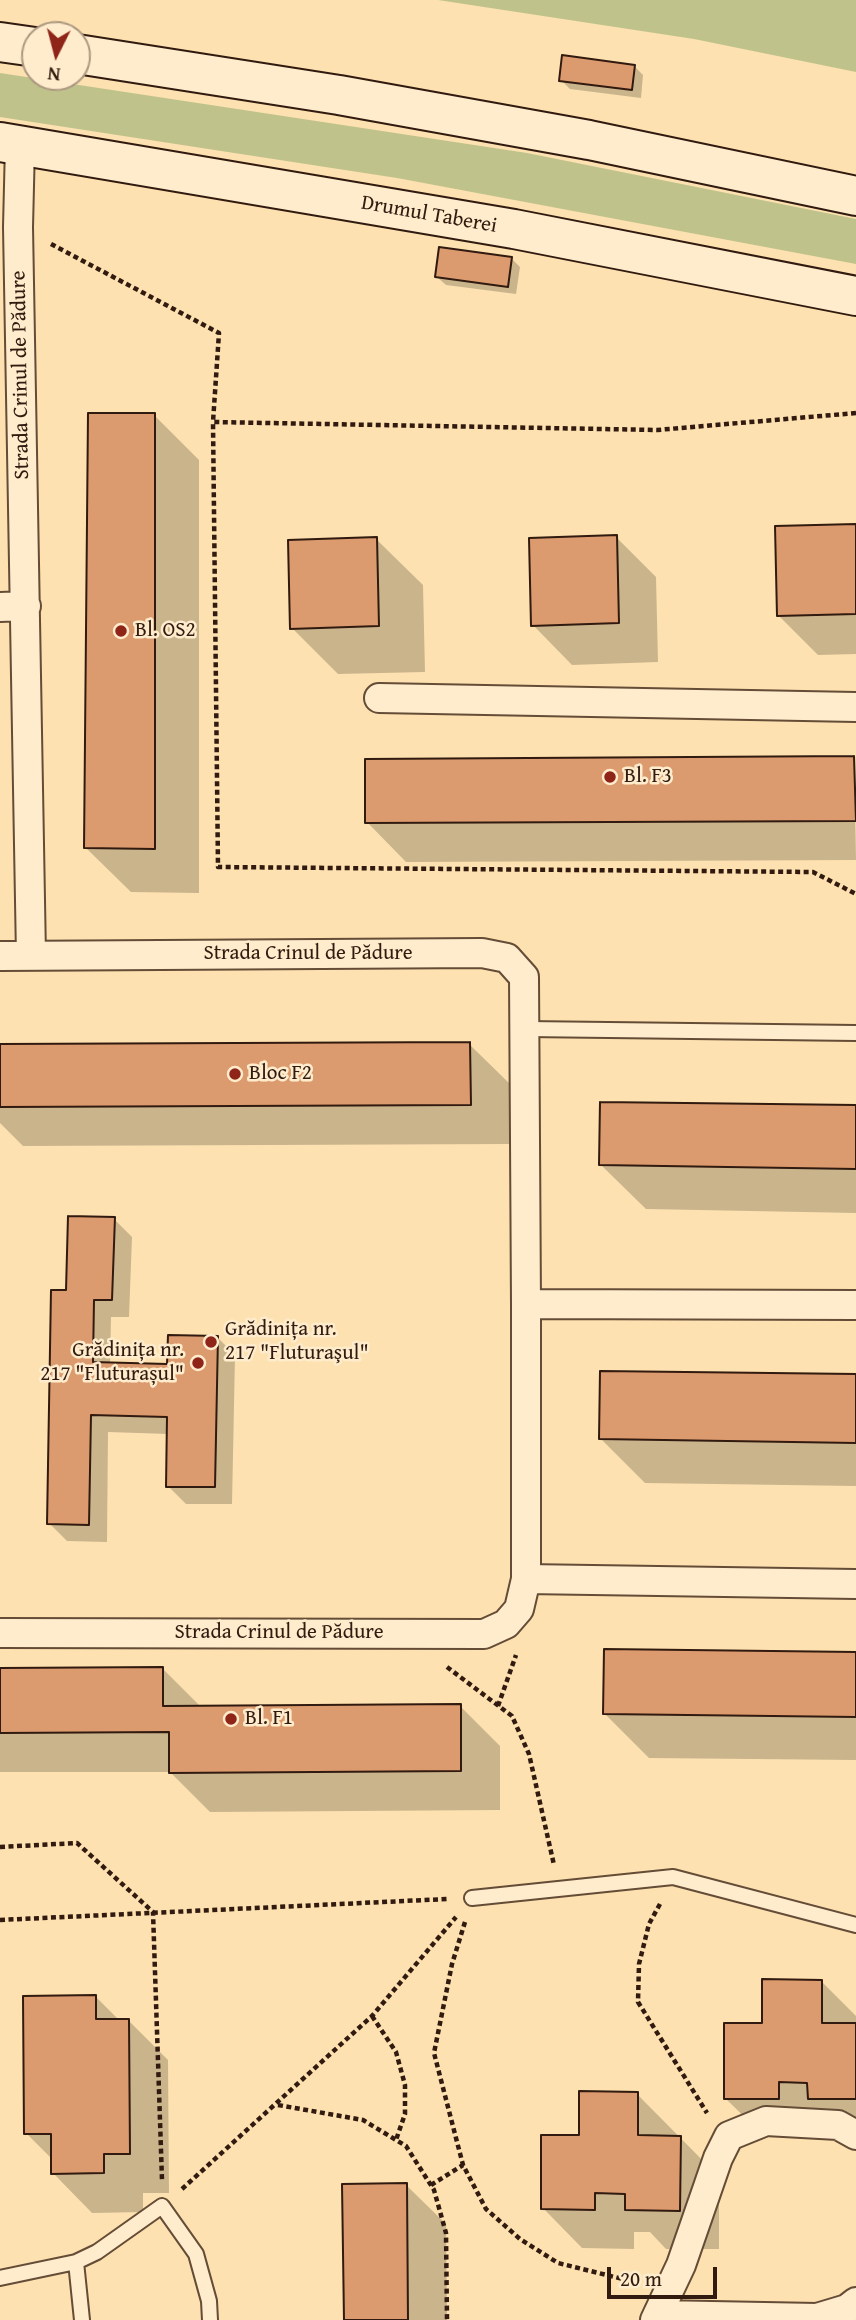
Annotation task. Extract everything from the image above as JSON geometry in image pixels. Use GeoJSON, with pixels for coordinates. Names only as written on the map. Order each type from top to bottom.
{"type":"FeatureCollection","features":[{"type":"Feature","properties":{"kind":"main road"},"geometry":{"type":"LineString","coordinates":[[0,42],[21,45]]}},
{"type":"Feature","properties":{"kind":"main road"},"geometry":{"type":"LineString","coordinates":[[91,56],[339,95],[576,138],[856,196]]}},
{"type":"Feature","properties":{"kind":"main road","name":"Drumul Taberei"},"geometry":{"type":"LineString","coordinates":[[10,143],[528,232],[856,296]]}},
{"type":"Feature","properties":{"kind":"street","name":"Strada Crinul de Pădure"},"geometry":{"type":"LineString","coordinates":[[10,143],[18,226],[13,606],[31,956]]}},
{"type":"Feature","properties":{"kind":"street"},"geometry":{"type":"LineString","coordinates":[[379,698],[856,707]]}},
{"type":"Feature","properties":{"kind":"street","name":"Strada Crinul de Pădure"},"geometry":{"type":"LineString","coordinates":[[0,956],[482,953],[507,958],[524,977],[526,1029],[526,1579],[519,1609],[506,1624],[484,1634],[0,1633]]}},
{"type":"Feature","properties":{"kind":"street"},"geometry":{"type":"LineString","coordinates":[[526,1304],[856,1305]]}},
{"type":"Feature","properties":{"kind":"street"},"geometry":{"type":"LineString","coordinates":[[526,1579],[856,1584]]}},
{"type":"Feature","properties":{"kind":"street"},"geometry":{"type":"LineString","coordinates":[[856,2135],[838,2125],[766,2121],[729,2136],[718,2158],[661,2308],[817,2318],[847,2309],[856,2302]]}},
{"type":"Feature","properties":{"kind":"lane"},"geometry":{"type":"LineString","coordinates":[[526,1029],[856,1033]]}},
{"type":"Feature","properties":{"kind":"lane"},"geometry":{"type":"LineString","coordinates":[[472,1898],[673,1877],[856,1925]]}},
{"type":"Feature","properties":{"kind":"lane"},"geometry":{"type":"LineString","coordinates":[[0,2277],[76,2262],[97,2252],[162,2206],[196,2254],[209,2301],[210,2320]]}},
{"type":"Feature","properties":{"kind":"lane"},"geometry":{"type":"LineString","coordinates":[[76,2262],[82,2320]]}},
{"type":"Feature","properties":{"kind":"path"},"geometry":{"type":"LineString","coordinates":[[18,226],[219,333],[213,422],[218,867],[813,872],[856,894]]}},
{"type":"Feature","properties":{"kind":"path"},"geometry":{"type":"LineString","coordinates":[[213,422],[657,429],[856,413]]}},
{"type":"Feature","properties":{"kind":"path"},"geometry":{"type":"LineString","coordinates":[[403,1632],[512,1716],[529,1754],[558,1889]]}},
{"type":"Feature","properties":{"kind":"path"},"geometry":{"type":"LineString","coordinates":[[0,1847],[77,1843],[153,1912],[162,2206]]}},
{"type":"Feature","properties":{"kind":"path"},"geometry":{"type":"LineString","coordinates":[[673,1877],[649,1924],[639,1964],[638,2002],[711,2120],[718,2158]]}},
{"type":"Feature","properties":{"kind":"path"},"geometry":{"type":"LineString","coordinates":[[0,1920],[472,1898]]}},
{"type":"Feature","properties":{"kind":"path"},"geometry":{"type":"LineString","coordinates":[[162,2206],[277,2105],[372,2016],[472,1898]]}},
{"type":"Feature","properties":{"kind":"path"},"geometry":{"type":"LineString","coordinates":[[472,1898],[452,1965],[434,2053],[463,2165],[486,2209],[520,2239],[558,2263],[661,2308]]}},
{"type":"Feature","properties":{"kind":"path"},"geometry":{"type":"LineString","coordinates":[[372,2016],[396,2052],[405,2085],[405,2114],[396,2140]]}},
{"type":"Feature","properties":{"kind":"path"},"geometry":{"type":"LineString","coordinates":[[277,2105],[363,2120],[405,2146],[431,2185],[446,2232],[447,2320]]}},
{"type":"Feature","properties":{"kind":"path"},"geometry":{"type":"LineString","coordinates":[[431,2185],[463,2165]]}},
{"type":"Feature","properties":{"kind":"green space"},"geometry":{"type":"Polygon","coordinates":[[[438,0],[856,0],[856,72],[694,39],[438,0]]]}},
{"type":"Feature","properties":{"kind":"green space"},"geometry":{"type":"Polygon","coordinates":[[[0,73],[21,76],[21,91],[91,91],[91,87],[527,153],[856,219],[856,264],[397,178],[0,117],[0,73]]]}},
{"type":"Feature","properties":{"kind":"building"},"geometry":{"type":"Polygon","coordinates":[[[562,55],[635,65],[632,90],[559,81],[562,55]]]}},
{"type":"Feature","properties":{"kind":"building"},"geometry":{"type":"Polygon","coordinates":[[[439,247],[512,257],[508,287],[435,277],[439,247]]]}},
{"type":"Feature","properties":{"kind":"building","name":"Bl. OS2"},"geometry":{"type":"Polygon","coordinates":[[[88,413],[155,413],[155,849],[84,848],[88,413]]]}},
{"type":"Feature","properties":{"kind":"building"},"geometry":{"type":"Polygon","coordinates":[[[856,524],[856,614],[777,616],[775,526],[856,524]]]}},
{"type":"Feature","properties":{"kind":"building"},"geometry":{"type":"Polygon","coordinates":[[[617,535],[619,623],[531,626],[529,538],[617,535]]]}},
{"type":"Feature","properties":{"kind":"building"},"geometry":{"type":"Polygon","coordinates":[[[377,537],[379,626],[290,629],[288,540],[377,537]]]}},
{"type":"Feature","properties":{"kind":"building","name":"Bl. F3"},"geometry":{"type":"Polygon","coordinates":[[[854,756],[856,821],[365,823],[365,759],[854,756]]]}},
{"type":"Feature","properties":{"kind":"building","name":"Bloc F2"},"geometry":{"type":"Polygon","coordinates":[[[470,1042],[471,1105],[0,1107],[0,1044],[470,1042]]]}},
{"type":"Feature","properties":{"kind":"building"},"geometry":{"type":"Polygon","coordinates":[[[600,1102],[856,1105],[856,1169],[599,1165],[600,1102]]]}},
{"type":"Feature","properties":{"kind":"building"},"geometry":{"type":"Polygon","coordinates":[[[68,1216],[115,1217],[112,1300],[94,1300],[93,1362],[167,1364],[168,1335],[218,1336],[215,1487],[166,1487],[167,1417],[91,1415],[89,1525],[47,1524],[51,1290],[66,1290],[68,1216]]]}},
{"type":"Feature","properties":{"kind":"building"},"geometry":{"type":"Polygon","coordinates":[[[600,1371],[856,1374],[856,1443],[599,1439],[600,1371]]]}},
{"type":"Feature","properties":{"kind":"building"},"geometry":{"type":"Polygon","coordinates":[[[604,1649],[856,1652],[856,1717],[603,1714],[604,1649]]]}},
{"type":"Feature","properties":{"kind":"building","name":"Bl. F1"},"geometry":{"type":"Polygon","coordinates":[[[163,1667],[163,1706],[461,1704],[461,1771],[169,1773],[169,1732],[0,1733],[0,1668],[163,1667]]]}},
{"type":"Feature","properties":{"kind":"building"},"geometry":{"type":"Polygon","coordinates":[[[762,1979],[822,1980],[822,2023],[856,2023],[856,2099],[808,2099],[807,2083],[779,2082],[779,2099],[724,2099],[724,2023],[762,2023],[762,1979]]]}},
{"type":"Feature","properties":{"kind":"building"},"geometry":{"type":"Polygon","coordinates":[[[96,1995],[96,2019],[129,2019],[130,2154],[104,2154],[104,2173],[51,2174],[51,2134],[24,2134],[23,1996],[96,1995]]]}},
{"type":"Feature","properties":{"kind":"building"},"geometry":{"type":"Polygon","coordinates":[[[579,2091],[638,2092],[638,2135],[681,2136],[680,2211],[625,2210],[625,2194],[595,2193],[595,2210],[541,2209],[541,2135],[579,2135],[579,2091]]]}},
{"type":"Feature","properties":{"kind":"building"},"geometry":{"type":"Polygon","coordinates":[[[407,2183],[408,2320],[344,2320],[342,2184],[407,2183]]]}},
{"type":"Feature","properties":{"kind":"place","name":"Bl. OS2"},"geometry":{"type":"Point","coordinates":[121,631]}},
{"type":"Feature","properties":{"kind":"place","name":"Bl. F3"},"geometry":{"type":"Point","coordinates":[610,777]}},
{"type":"Feature","properties":{"kind":"place","name":"Bloc F2"},"geometry":{"type":"Point","coordinates":[235,1074]}},
{"type":"Feature","properties":{"kind":"place","name":"Grădinița nr. 217 \"Fluturaşul\""},"geometry":{"type":"Point","coordinates":[211,1342]}},
{"type":"Feature","properties":{"kind":"place","name":"Grădinița nr. 217 \"Fluturașul\""},"geometry":{"type":"Point","coordinates":[198,1363]}},
{"type":"Feature","properties":{"kind":"place","name":"Bl. F1"},"geometry":{"type":"Point","coordinates":[231,1719]}}]}
